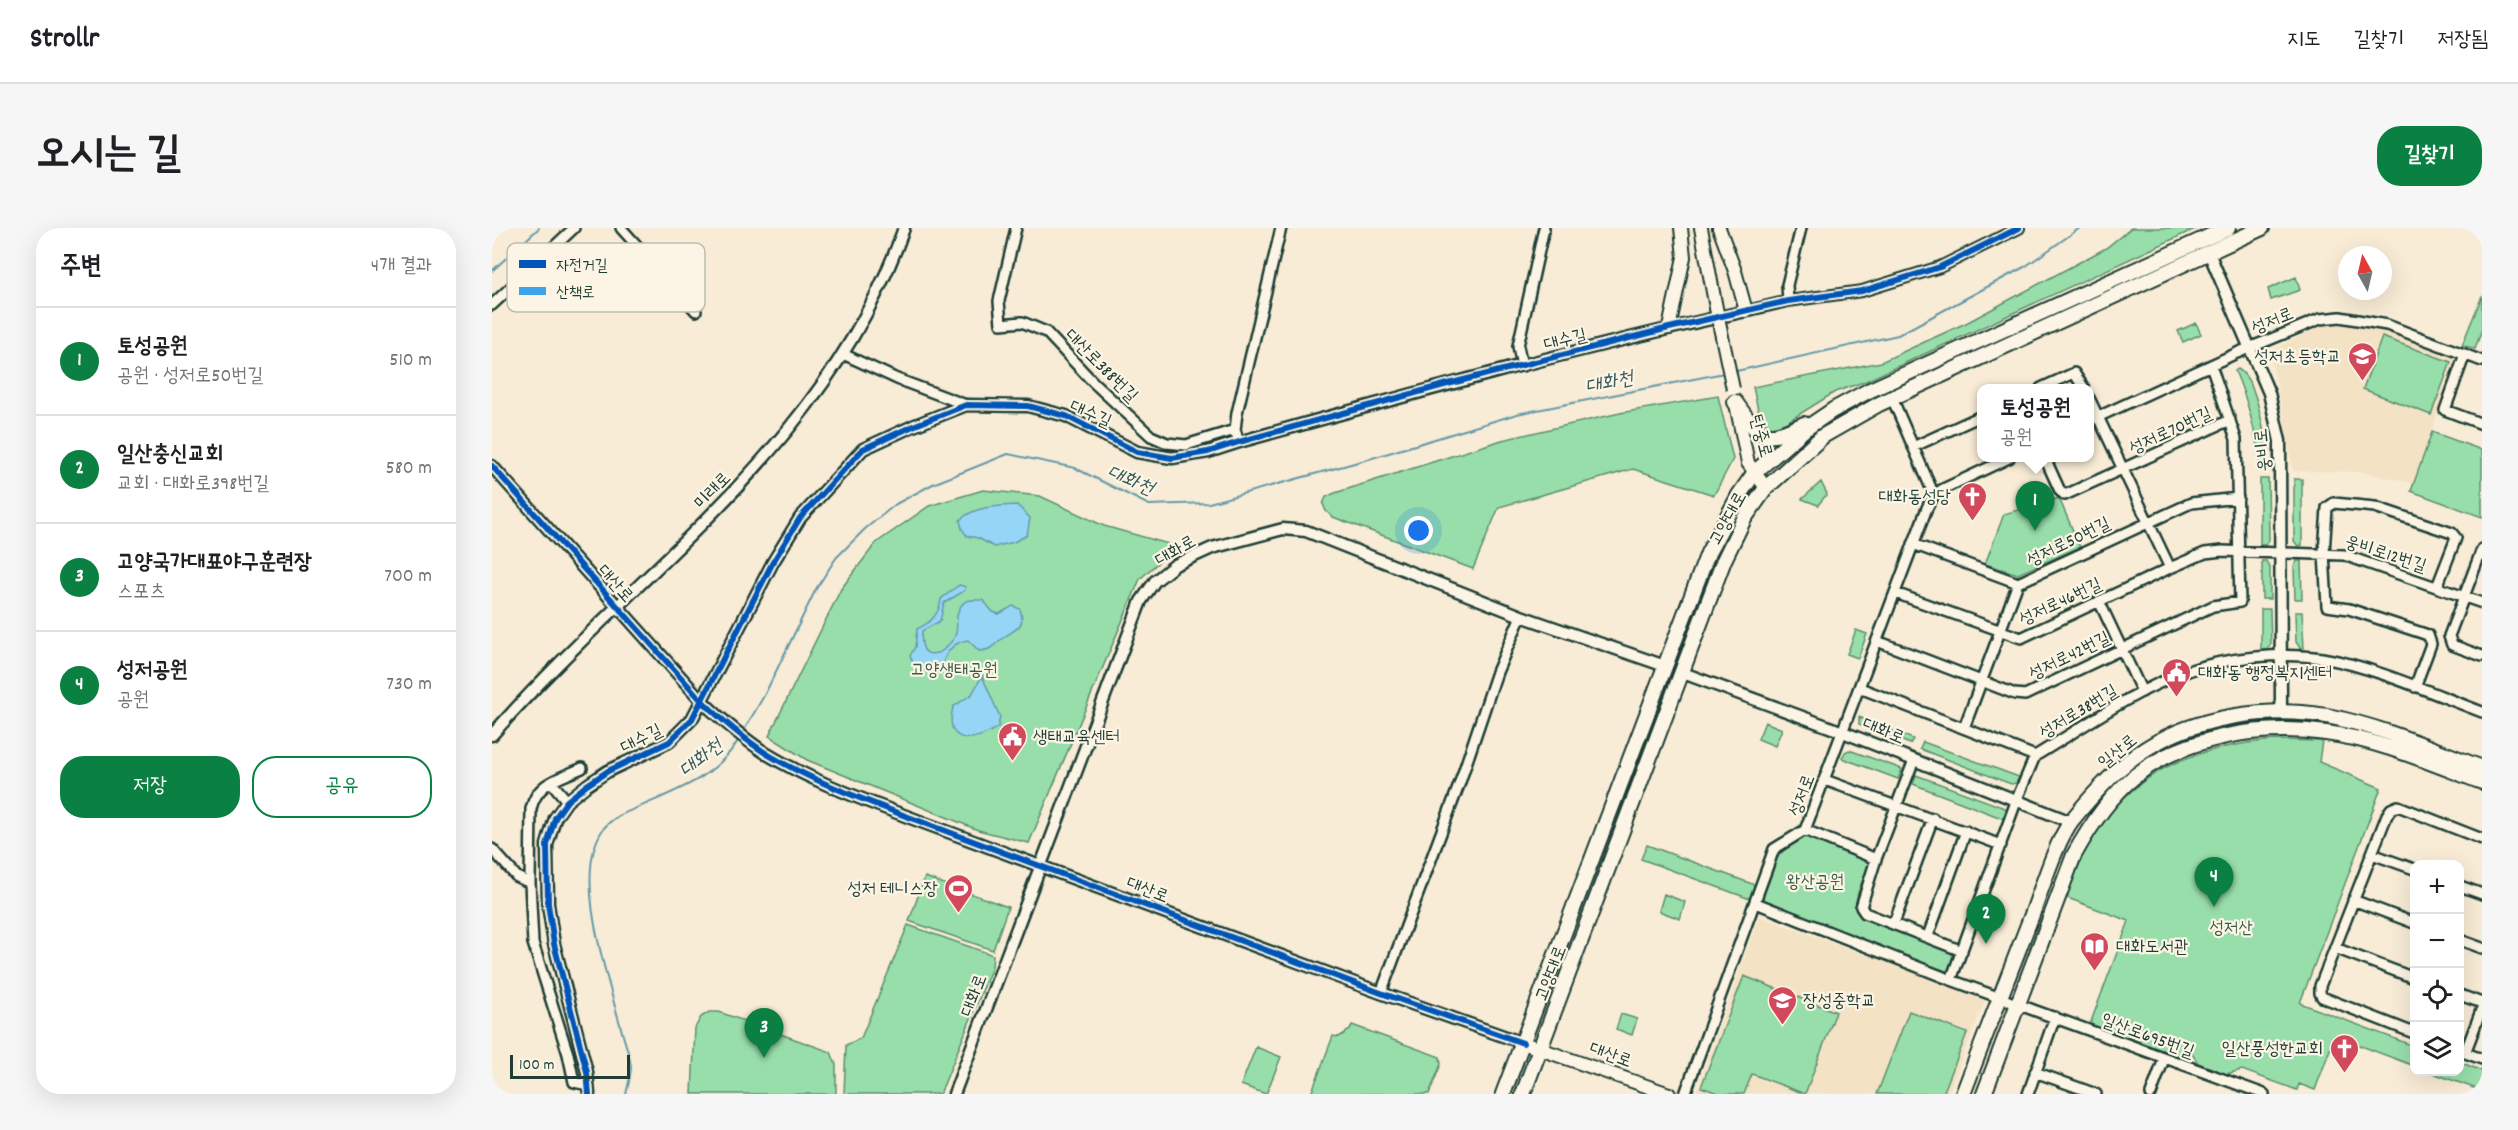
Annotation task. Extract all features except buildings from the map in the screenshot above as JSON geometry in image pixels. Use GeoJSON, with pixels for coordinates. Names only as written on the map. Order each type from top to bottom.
{"type":"FeatureCollection","features":[{"type":"Feature","properties":{"kind":"main road"},"geometry":{"type":"LineString","coordinates":[[1669,328],[1684,257],[1681,228]]}},
{"type":"Feature","properties":{"kind":"main road","name":"탄중로"},"geometry":{"type":"LineString","coordinates":[[1701,228],[1748,463],[1767,488]]}},
{"type":"Feature","properties":{"kind":"main road"},"geometry":{"type":"LineString","coordinates":[[1719,228],[1735,270],[1746,311]]}},
{"type":"Feature","properties":{"kind":"main road","name":"고양대로"},"geometry":{"type":"LineString","coordinates":[[1503,1094],[1708,553],[1739,495],[1755,472],[1805,429],[1833,410],[1868,391],[2228,228]]}},
{"type":"Feature","properties":{"kind":"main road","name":"고양대로"},"geometry":{"type":"LineString","coordinates":[[1523,1094],[1724,561],[1744,519],[1767,488],[1823,436],[1892,399],[2262,228]]}},
{"type":"Feature","properties":{"kind":"main road"},"geometry":{"type":"LineString","coordinates":[[1734,396],[1758,431],[1772,436],[1778,436],[1833,410]]}},
{"type":"Feature","properties":{"kind":"main road","name":"일산로"},"geometry":{"type":"LineString","coordinates":[[1963,1094],[2052,861],[2071,822],[2111,778],[2148,747],[2189,727],[2260,713],[2281,712],[2326,716],[2373,728],[2482,768]]}},
{"type":"Feature","properties":{"kind":"main road","name":"일산로"},"geometry":{"type":"LineString","coordinates":[[1984,1094],[2061,887],[2089,827],[2134,776],[2153,763],[2186,748],[2223,738],[2263,731],[2295,731],[2325,733],[2377,744],[2482,782]]}},
{"type":"Feature","properties":{"kind":"main road","name":"대산로"},"geometry":{"type":"LineString","coordinates":[[1522,1043],[1670,1094]]}},
{"type":"Feature","properties":{"kind":"street"},"geometry":{"type":"LineString","coordinates":[[558,243],[574,228]]}},
{"type":"Feature","properties":{"kind":"street"},"geometry":{"type":"LineString","coordinates":[[621,228],[635,243]]}},
{"type":"Feature","properties":{"kind":"street","name":"미래로"},"geometry":{"type":"LineString","coordinates":[[492,735],[616,606],[694,532],[769,455],[810,404],[843,354],[876,296],[904,228]]}},
{"type":"Feature","properties":{"kind":"street","name":"대산로388번길"},"geometry":{"type":"LineString","coordinates":[[1016,228],[999,300],[1000,324],[1022,322],[1046,332],[1143,428],[1152,436],[1167,443],[1186,445],[1235,430]]}},
{"type":"Feature","properties":{"kind":"street"},"geometry":{"type":"LineString","coordinates":[[1239,442],[1235,430],[1281,228]]}},
{"type":"Feature","properties":{"kind":"street","name":"대수길"},"geometry":{"type":"LineString","coordinates":[[1522,366],[1518,346],[1544,228]]}},
{"type":"Feature","properties":{"kind":"street"},"geometry":{"type":"LineString","coordinates":[[1788,301],[1787,285],[1801,228]]}},
{"type":"Feature","properties":{"kind":"street","name":"대수길"},"geometry":{"type":"LineString","coordinates":[[582,768],[540,789],[534,796],[531,809],[530,883],[531,927],[536,957],[568,1054],[574,1083],[589,1090],[588,1072],[554,944],[548,904],[547,845],[555,818],[567,801],[608,771],[669,742],[692,719],[773,562],[800,518],[828,484],[863,449],[966,405],[1028,406],[1066,416],[1137,452],[1172,458],[1208,452],[1669,328],[1788,301],[1862,291],[1940,267],[2019,228]]}},
{"type":"Feature","properties":{"kind":"street","name":"웅비로"},"geometry":{"type":"LineString","coordinates":[[2209,253],[2269,393],[2280,441],[2281,712]]}},
{"type":"Feature","properties":{"kind":"street"},"geometry":{"type":"LineString","coordinates":[[492,305],[507,291]]}},
{"type":"Feature","properties":{"kind":"street","name":"성저로"},"geometry":{"type":"LineString","coordinates":[[2094,420],[2250,346],[2320,319],[2340,317],[2387,325],[2482,361]]}},
{"type":"Feature","properties":{"kind":"street"},"geometry":{"type":"LineString","coordinates":[[843,354],[897,379],[966,405]]}},
{"type":"Feature","properties":{"kind":"street"},"geometry":{"type":"LineString","coordinates":[[2465,354],[2445,410],[2482,424]]}},
{"type":"Feature","properties":{"kind":"street"},"geometry":{"type":"LineString","coordinates":[[2211,364],[2236,440],[2239,552]]}},
{"type":"Feature","properties":{"kind":"street"},"geometry":{"type":"LineString","coordinates":[[2050,384],[2074,373],[2081,384]]}},
{"type":"Feature","properties":{"kind":"street"},"geometry":{"type":"LineString","coordinates":[[1892,399],[1934,495],[2000,462]]}},
{"type":"Feature","properties":{"kind":"street"},"geometry":{"type":"LineString","coordinates":[[2094,408],[2099,417]]}},
{"type":"Feature","properties":{"kind":"street","name":"성저로70번길"},"geometry":{"type":"LineString","coordinates":[[2099,417],[2170,568]]}},
{"type":"Feature","properties":{"kind":"street"},"geometry":{"type":"LineString","coordinates":[[1913,447],[1977,418]]}},
{"type":"Feature","properties":{"kind":"street","name":"성저로70번길"},"geometry":{"type":"LineString","coordinates":[[2047,462],[2060,491],[2065,495],[2230,420]]}},
{"type":"Feature","properties":{"kind":"street","name":"대산로"},"geometry":{"type":"LineString","coordinates":[[492,466],[702,701],[720,718],[767,753],[831,787],[1381,993],[1522,1043]]}},
{"type":"Feature","properties":{"kind":"street","name":"성저로"},"geometry":{"type":"LineString","coordinates":[[1685,1094],[1774,849],[1805,830],[1913,544],[1934,495]]}},
{"type":"Feature","properties":{"kind":"street","name":"성저로50번길"},"geometry":{"type":"LineString","coordinates":[[1913,544],[2018,583],[2191,503],[2238,498]]}},
{"type":"Feature","properties":{"kind":"street","name":"웅비로12번길"},"geometry":{"type":"LineString","coordinates":[[2415,687],[2431,644],[2428,635],[2349,609],[2327,606],[2324,553],[2327,508],[2334,503],[2375,507],[2452,533],[2456,538],[2437,587]]}},
{"type":"Feature","properties":{"kind":"street","name":"대화로"},"geometry":{"type":"LineString","coordinates":[[954,1094],[1142,601],[1155,581],[1175,565],[1212,548],[1283,529],[1306,531],[1521,615],[1665,666]]}},
{"type":"Feature","properties":{"kind":"street"},"geometry":{"type":"LineString","coordinates":[[2482,549],[2461,596],[2449,636],[2452,645],[2482,656]]}},
{"type":"Feature","properties":{"kind":"street","name":"성저로46번길"},"geometry":{"type":"LineString","coordinates":[[1895,593],[2021,638],[2205,554],[2222,551],[2239,552]]}},
{"type":"Feature","properties":{"kind":"street","name":"웅비로12번길"},"geometry":{"type":"LineString","coordinates":[[2239,552],[2344,555],[2482,603]]}},
{"type":"Feature","properties":{"kind":"street","name":"성저로42번길"},"geometry":{"type":"LineString","coordinates":[[1877,641],[2015,694],[2025,694],[2213,606],[2240,602],[2239,552]]}},
{"type":"Feature","properties":{"kind":"street"},"geometry":{"type":"LineString","coordinates":[[1964,728],[2018,583]]}},
{"type":"Feature","properties":{"kind":"street"},"geometry":{"type":"LineString","coordinates":[[2099,601],[2142,692]]}},
{"type":"Feature","properties":{"kind":"street"},"geometry":{"type":"LineString","coordinates":[[1381,993],[1459,785],[1497,672],[1521,615]]}},
{"type":"Feature","properties":{"kind":"street"},"geometry":{"type":"LineString","coordinates":[[2282,657],[2324,658],[2415,687],[2482,712]]}},
{"type":"Feature","properties":{"kind":"street","name":"성저로38번길"},"geometry":{"type":"LineString","coordinates":[[1860,688],[2035,756],[2142,692],[2204,666],[2255,658],[2282,657]]}},
{"type":"Feature","properties":{"kind":"street","name":"대화로"},"geometry":{"type":"LineString","coordinates":[[1683,673],[1843,732],[2071,822]]}},
{"type":"Feature","properties":{"kind":"street"},"geometry":{"type":"LineString","coordinates":[[1951,980],[2035,756]]}},
{"type":"Feature","properties":{"kind":"street"},"geometry":{"type":"LineString","coordinates":[[1914,760],[1876,859],[1862,907],[1865,913],[1962,951]]}},
{"type":"Feature","properties":{"kind":"street"},"geometry":{"type":"LineString","coordinates":[[1825,780],[2001,845]]}},
{"type":"Feature","properties":{"kind":"street"},"geometry":{"type":"LineString","coordinates":[[552,783],[567,801]]}},
{"type":"Feature","properties":{"kind":"street"},"geometry":{"type":"LineString","coordinates":[[2410,1031],[2322,997],[2319,993],[2335,948],[2391,809],[2398,806],[2482,839]]}},
{"type":"Feature","properties":{"kind":"street"},"geometry":{"type":"LineString","coordinates":[[1894,923],[1932,818]]}},
{"type":"Feature","properties":{"kind":"street"},"geometry":{"type":"LineString","coordinates":[[1805,830],[1876,859]]}},
{"type":"Feature","properties":{"kind":"street"},"geometry":{"type":"LineString","coordinates":[[1928,936],[1966,831]]}},
{"type":"Feature","properties":{"kind":"street"},"geometry":{"type":"LineString","coordinates":[[492,849],[517,877],[530,883]]}},
{"type":"Feature","properties":{"kind":"street"},"geometry":{"type":"LineString","coordinates":[[2372,854],[2410,867]]}},
{"type":"Feature","properties":{"kind":"street"},"geometry":{"type":"LineString","coordinates":[[2464,887],[2482,894]]}},
{"type":"Feature","properties":{"kind":"street"},"geometry":{"type":"LineString","coordinates":[[2353,900],[2410,921]]}},
{"type":"Feature","properties":{"kind":"street","name":"일산로695번길"},"geometry":{"type":"LineString","coordinates":[[1756,903],[1951,980],[2262,1094]]}},
{"type":"Feature","properties":{"kind":"street"},"geometry":{"type":"LineString","coordinates":[[2464,941],[2482,948]]}},
{"type":"Feature","properties":{"kind":"street"},"geometry":{"type":"LineString","coordinates":[[2335,948],[2410,976]]}},
{"type":"Feature","properties":{"kind":"street"},"geometry":{"type":"LineString","coordinates":[[2464,996],[2482,1005],[2464,1047]]}},
{"type":"Feature","properties":{"kind":"street"},"geometry":{"type":"LineString","coordinates":[[2028,1094],[2055,1017]]}},
{"type":"Feature","properties":{"kind":"street"},"geometry":{"type":"LineString","coordinates":[[2464,1053],[2482,1059]]}},
{"type":"Feature","properties":{"kind":"street"},"geometry":{"type":"LineString","coordinates":[[2151,1094],[2164,1059]]}},
{"type":"Feature","properties":{"kind":"street"},"geometry":{"type":"LineString","coordinates":[[2035,1072],[2096,1094]]}},
{"type":"Feature","properties":{"kind":"shaded area","name":"성저초등학교"},"geometry":{"type":"Polygon","coordinates":[[[2344,325],[2383,331],[2456,358],[2414,483],[2361,472],[2293,471],[2282,406],[2269,352],[2320,326],[2344,325]]]}},
{"type":"Feature","properties":{"kind":"shaded area"},"geometry":{"type":"Polygon","coordinates":[[[1759,916],[1871,957],[1883,959],[1985,1000],[1948,1094],[1696,1093],[1759,916]]]}},
{"type":"Feature","properties":{"kind":"green space"},"geometry":{"type":"Polygon","coordinates":[[[2131,228],[2197,228],[1866,381],[1835,392],[1779,427],[1771,427],[1760,419],[1753,387],[1881,362],[1968,322],[2106,248],[2131,228]]]}},
{"type":"Feature","properties":{"kind":"green space"},"geometry":{"type":"Polygon","coordinates":[[[2296,277],[2300,290],[2271,300],[2268,289],[2296,277]]]}},
{"type":"Feature","properties":{"kind":"green space"},"geometry":{"type":"Polygon","coordinates":[[[2482,296],[2482,329],[2475,349],[2462,345],[2482,296]]]}},
{"type":"Feature","properties":{"kind":"green space"},"geometry":{"type":"Polygon","coordinates":[[[2196,323],[2201,334],[2183,342],[2178,331],[2196,323]]]}},
{"type":"Feature","properties":{"kind":"green space"},"geometry":{"type":"Polygon","coordinates":[[[2382,337],[2451,362],[2431,415],[2363,389],[2382,337]]]}},
{"type":"Feature","properties":{"kind":"green space"},"geometry":{"type":"Polygon","coordinates":[[[2238,369],[2251,386],[2256,399],[2268,467],[2260,467],[2251,418],[2235,371],[2238,369]]]}},
{"type":"Feature","properties":{"kind":"green space"},"geometry":{"type":"Polygon","coordinates":[[[1718,396],[1733,459],[1714,495],[1633,469],[1499,507],[1473,569],[1333,517],[1326,511],[1323,504],[1326,497],[1335,493],[1502,440],[1620,413],[1718,396]]]}},
{"type":"Feature","properties":{"kind":"green space"},"geometry":{"type":"Polygon","coordinates":[[[2432,432],[2482,450],[2482,517],[2411,491],[2432,432]]]}},
{"type":"Feature","properties":{"kind":"green space"},"geometry":{"type":"Polygon","coordinates":[[[2260,479],[2268,479],[2269,540],[2265,545],[2260,545],[2260,479]]]}},
{"type":"Feature","properties":{"kind":"green space"},"geometry":{"type":"Polygon","coordinates":[[[2294,479],[2302,479],[2302,545],[2298,546],[2294,541],[2294,479]]]}},
{"type":"Feature","properties":{"kind":"green space"},"geometry":{"type":"Polygon","coordinates":[[[1821,482],[1827,494],[1818,505],[1802,499],[1821,482]]]}},
{"type":"Feature","properties":{"kind":"green space","name":"고양생태공원"},"geometry":{"type":"Polygon","coordinates":[[[983,490],[1040,496],[1104,526],[1176,546],[1140,579],[1029,843],[978,830],[807,760],[769,736],[841,589],[876,543],[929,506],[983,490]]]}},
{"type":"Feature","properties":{"kind":"green space"},"geometry":{"type":"Polygon","coordinates":[[[2059,498],[2080,547],[2018,574],[1985,564],[2004,514],[2059,498]]]}},
{"type":"Feature","properties":{"kind":"green space"},"geometry":{"type":"Polygon","coordinates":[[[2262,561],[2266,561],[2270,568],[2270,599],[2262,599],[2262,561]]]}},
{"type":"Feature","properties":{"kind":"green space"},"geometry":{"type":"Polygon","coordinates":[[[2297,561],[2301,561],[2302,599],[2295,599],[2294,567],[2297,561]]]}},
{"type":"Feature","properties":{"kind":"green space"},"geometry":{"type":"Polygon","coordinates":[[[2261,609],[2270,609],[2271,644],[2267,650],[2261,650],[2261,609]]]}},
{"type":"Feature","properties":{"kind":"green space"},"geometry":{"type":"Polygon","coordinates":[[[2295,612],[2302,612],[2304,648],[2300,648],[2296,642],[2295,612]]]}},
{"type":"Feature","properties":{"kind":"green space"},"geometry":{"type":"Polygon","coordinates":[[[1856,630],[1867,634],[1858,658],[1847,654],[1856,630]]]}},
{"type":"Feature","properties":{"kind":"green space"},"geometry":{"type":"Polygon","coordinates":[[[1859,717],[1913,739],[1910,744],[1859,724],[1859,717]]]}},
{"type":"Feature","properties":{"kind":"green space"},"geometry":{"type":"Polygon","coordinates":[[[1765,722],[1782,729],[1775,746],[1758,739],[1765,722]]]}},
{"type":"Feature","properties":{"kind":"green space","name":"성저산"},"geometry":{"type":"Polygon","coordinates":[[[2275,740],[2322,741],[2319,762],[2381,788],[2300,1003],[2410,1044],[2410,1064],[2335,1036],[2315,1090],[2299,1084],[2297,1090],[2242,1070],[2226,1074],[2198,1063],[2191,1052],[2185,1059],[2090,1024],[2129,921],[2065,897],[2079,862],[2092,838],[2114,808],[2153,775],[2197,754],[2248,743],[2275,740]]]}},
{"type":"Feature","properties":{"kind":"green space"},"geometry":{"type":"Polygon","coordinates":[[[1923,742],[2019,777],[2016,783],[2011,784],[1920,749],[1923,742]]]}},
{"type":"Feature","properties":{"kind":"green space"},"geometry":{"type":"Polygon","coordinates":[[[1849,750],[1902,769],[1898,779],[1842,758],[1849,750]]]}},
{"type":"Feature","properties":{"kind":"green space"},"geometry":{"type":"Polygon","coordinates":[[[1916,775],[2005,808],[2007,811],[2004,819],[1913,784],[1916,775]]]}},
{"type":"Feature","properties":{"kind":"green space","name":"왕산공원"},"geometry":{"type":"Polygon","coordinates":[[[1803,836],[1871,861],[1857,896],[1856,910],[1859,915],[1950,949],[1954,959],[1950,970],[1946,971],[1766,906],[1762,900],[1774,862],[1784,849],[1803,836]]]}},
{"type":"Feature","properties":{"kind":"green space"},"geometry":{"type":"Polygon","coordinates":[[[1647,845],[1755,885],[1750,899],[1641,859],[1647,845]]]}},
{"type":"Feature","properties":{"kind":"green space","name":"성저 테니스장"},"geometry":{"type":"Polygon","coordinates":[[[925,877],[1008,907],[993,950],[909,921],[925,877]]]}},
{"type":"Feature","properties":{"kind":"green space"},"geometry":{"type":"Polygon","coordinates":[[[1664,894],[1685,902],[1680,919],[1659,911],[1664,894]]]}},
{"type":"Feature","properties":{"kind":"green space"},"geometry":{"type":"Polygon","coordinates":[[[908,925],[993,955],[992,967],[940,1094],[844,1094],[846,1045],[861,1038],[908,925]]]}},
{"type":"Feature","properties":{"kind":"green space"},"geometry":{"type":"Polygon","coordinates":[[[1744,976],[1836,1012],[1805,1094],[1752,1074],[1744,1094],[1721,1094],[1701,1087],[1744,976]]]}},
{"type":"Feature","properties":{"kind":"green space"},"geometry":{"type":"Polygon","coordinates":[[[1909,1011],[1967,1033],[1943,1094],[1877,1094],[1909,1011]]]}},
{"type":"Feature","properties":{"kind":"green space"},"geometry":{"type":"Polygon","coordinates":[[[709,1012],[719,1012],[831,1052],[836,1065],[836,1094],[692,1094],[695,1028],[701,1017],[709,1012]]]}},
{"type":"Feature","properties":{"kind":"green space"},"geometry":{"type":"Polygon","coordinates":[[[1621,1014],[1637,1019],[1632,1035],[1616,1029],[1621,1014]]]}},
{"type":"Feature","properties":{"kind":"green space"},"geometry":{"type":"Polygon","coordinates":[[[1352,1025],[1440,1057],[1441,1064],[1429,1094],[1311,1094],[1333,1036],[1339,1037],[1350,1030],[1352,1025]]]}},
{"type":"Feature","properties":{"kind":"green space"},"geometry":{"type":"Polygon","coordinates":[[[1256,1047],[1281,1057],[1266,1094],[1241,1085],[1256,1047]]]}},
{"type":"Feature","properties":{"kind":"green space"},"geometry":{"type":"Polygon","coordinates":[[[2464,1064],[2482,1071],[2482,1091],[2441,1076],[2464,1076],[2464,1064]]]}},
{"type":"Feature","properties":{"kind":"water"},"geometry":{"type":"Polygon","coordinates":[[[1017,505],[1030,518],[1027,535],[1014,542],[994,547],[978,538],[967,536],[962,529],[960,520],[966,515],[987,508],[1017,505]]]}},
{"type":"Feature","properties":{"kind":"water"},"geometry":{"type":"Polygon","coordinates":[[[959,585],[966,587],[964,591],[944,603],[940,621],[922,631],[922,645],[927,653],[941,652],[953,640],[957,630],[958,611],[963,603],[968,601],[983,600],[993,612],[999,614],[1013,606],[1020,609],[1021,624],[987,650],[979,651],[968,640],[963,641],[952,647],[943,663],[927,670],[916,669],[910,656],[915,647],[917,629],[934,617],[941,599],[959,585]]]}},
{"type":"Feature","properties":{"kind":"water"},"geometry":{"type":"Polygon","coordinates":[[[982,676],[1000,717],[998,727],[980,736],[963,738],[953,729],[951,720],[953,707],[972,694],[982,676]]]}},
{"type":"Feature","properties":{"kind":"waterway"},"geometry":{"type":"LineString","coordinates":[[523,243],[539,228]]}},
{"type":"Feature","properties":{"kind":"waterway","name":"대화천"},"geometry":{"type":"LineString","coordinates":[[1732,372],[1898,335],[2026,266],[2080,228]]}},
{"type":"Feature","properties":{"kind":"waterway"},"geometry":{"type":"LineString","coordinates":[[492,271],[507,257]]}},
{"type":"Feature","properties":{"kind":"waterway","name":"대화천"},"geometry":{"type":"LineString","coordinates":[[743,732],[765,694],[816,589],[836,558],[865,529],[896,504],[933,484],[1008,454],[1075,468],[1149,505],[1209,503],[1369,459],[1517,414],[1724,373]]}},
{"type":"Feature","properties":{"kind":"waterway","name":"대화천"},"geometry":{"type":"LineString","coordinates":[[626,1094],[631,1067],[629,1054],[602,957],[591,899],[594,848],[604,828],[612,821],[708,773],[730,752],[739,739]]}},
{"type":"Feature","properties":{"kind":"marked path"},"geometry":{"type":"LineString","coordinates":[[492,231],[496,228]]}},
{"type":"Feature","properties":{"kind":"cycle path"},"geometry":{"type":"LineString","coordinates":[[589,1094],[587,1072],[554,944],[548,904],[547,845],[555,818],[567,801],[587,785],[608,771],[669,742],[692,719],[773,562],[800,518],[863,449],[966,405],[1028,406],[1066,416],[1137,452],[1172,458],[1208,452],[1444,385],[1669,328],[1788,301],[1862,291],[1940,267],[2019,228]]}},
{"type":"Feature","properties":{"kind":"cycle path"},"geometry":{"type":"LineString","coordinates":[[492,466],[702,701],[750,742],[783,763],[834,788],[903,815],[1381,993],[1523,1043]]}},
{"type":"Feature","properties":{"kind":"place","name":"성저초등학교"},"geometry":{"type":"Point","coordinates":[2362,382]}},
{"type":"Feature","properties":{"kind":"place","name":"대화동성당"},"geometry":{"type":"Point","coordinates":[1972,522]}},
{"type":"Feature","properties":{"kind":"place","name":"토성공원"},"geometry":{"type":"Point","coordinates":[2035,531]}},
{"type":"Feature","properties":{"kind":"place","name":"대화동 행정복지센터"},"geometry":{"type":"Point","coordinates":[2177,698]}},
{"type":"Feature","properties":{"kind":"place","name":"생태교육센터"},"geometry":{"type":"Point","coordinates":[1012,762]}},
{"type":"Feature","properties":{"kind":"place","name":"성저공원"},"geometry":{"type":"Point","coordinates":[2214,907]}},
{"type":"Feature","properties":{"kind":"place","name":"성저 테니스장"},"geometry":{"type":"Point","coordinates":[959,914]}},
{"type":"Feature","properties":{"kind":"place","name":"일산충신교회"},"geometry":{"type":"Point","coordinates":[1986,944]}},
{"type":"Feature","properties":{"kind":"place","name":"대화도서관"},"geometry":{"type":"Point","coordinates":[2095,972]}},
{"type":"Feature","properties":{"kind":"place","name":"장성중학교"},"geometry":{"type":"Point","coordinates":[1782,1026]}},
{"type":"Feature","properties":{"kind":"place","name":"고양국가대표야구훈련장"},"geometry":{"type":"Point","coordinates":[764,1058]}},
{"type":"Feature","properties":{"kind":"place","name":"일산풍성한교회"},"geometry":{"type":"Point","coordinates":[2344,1074]}}]}
